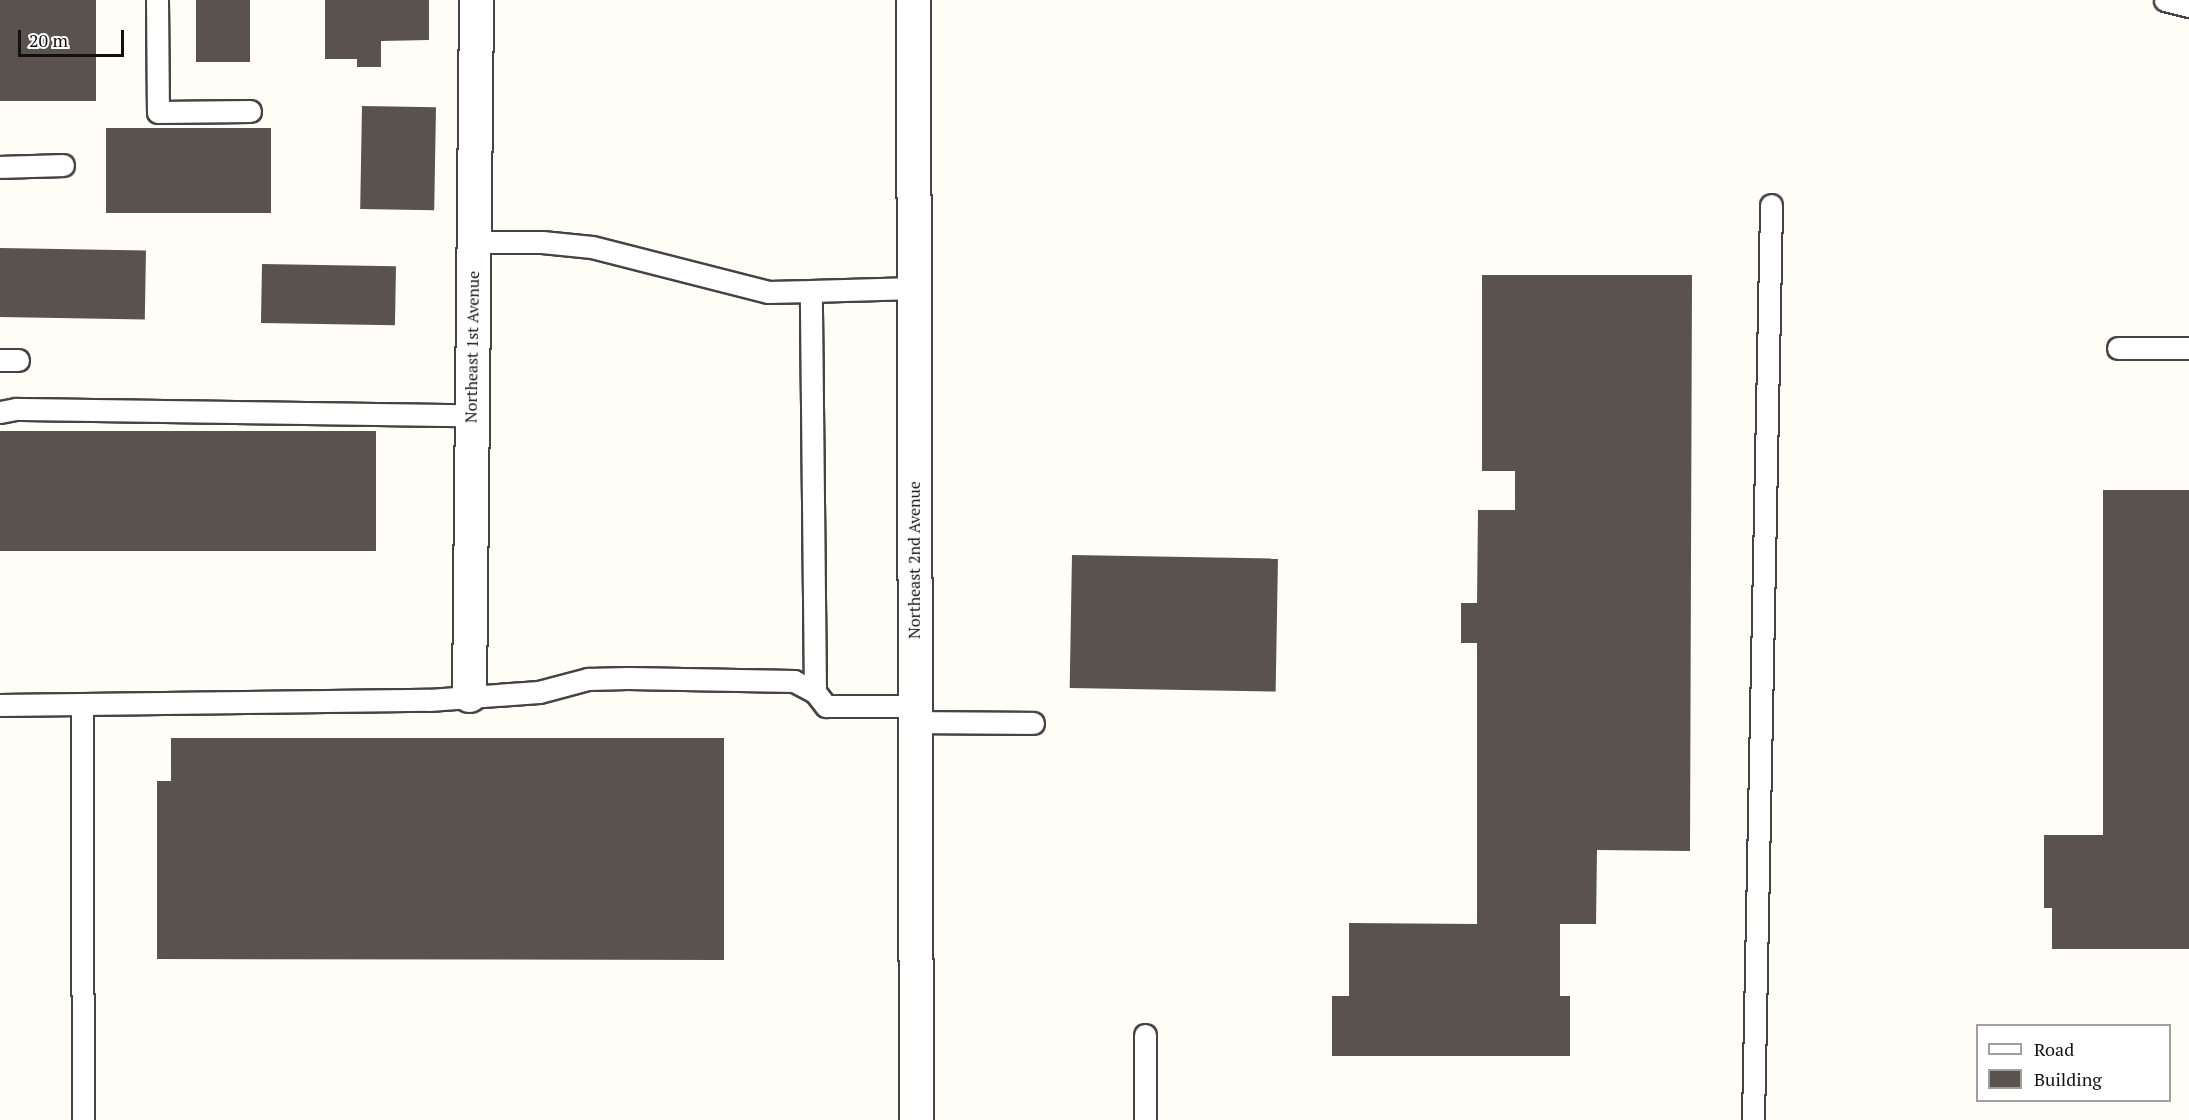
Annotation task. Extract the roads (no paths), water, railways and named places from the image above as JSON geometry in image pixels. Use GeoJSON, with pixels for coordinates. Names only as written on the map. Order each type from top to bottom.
{"type":"FeatureCollection","features":[{"type":"Feature","properties":{"kind":"street","name":"Northeast 1st Avenue"},"geometry":{"type":"LineString","coordinates":[[469,695],[476,0]]}},
{"type":"Feature","properties":{"kind":"street","name":"Northeast 2nd Avenue"},"geometry":{"type":"LineString","coordinates":[[913,0],[916,1120]]}},
{"type":"Feature","properties":{"kind":"lane"},"geometry":{"type":"LineString","coordinates":[[157,0],[158,112],[250,111]]}},
{"type":"Feature","properties":{"kind":"lane"},"geometry":{"type":"LineString","coordinates":[[2165,0],[2189,6]]}},
{"type":"Feature","properties":{"kind":"lane"},"geometry":{"type":"LineString","coordinates":[[0,167],[63,165]]}},
{"type":"Feature","properties":{"kind":"lane"},"geometry":{"type":"LineString","coordinates":[[1753,1120],[1771,205]]}},
{"type":"Feature","properties":{"kind":"lane"},"geometry":{"type":"LineString","coordinates":[[473,242],[542,242],[592,248],[768,292],[914,288]]}},
{"type":"Feature","properties":{"kind":"lane"},"geometry":{"type":"LineString","coordinates":[[811,291],[815,692]]}},
{"type":"Feature","properties":{"kind":"lane"},"geometry":{"type":"LineString","coordinates":[[2118,348],[2189,348]]}},
{"type":"Feature","properties":{"kind":"lane"},"geometry":{"type":"LineString","coordinates":[[0,412],[16,410],[471,415]]}},
{"type":"Feature","properties":{"kind":"lane"},"geometry":{"type":"LineString","coordinates":[[0,705],[429,700],[469,695],[539,692],[588,679],[628,678],[794,681],[815,692],[826,706],[1033,723]]}},
{"type":"Feature","properties":{"kind":"lane"},"geometry":{"type":"LineString","coordinates":[[82,704],[82,1120]]}},
{"type":"Feature","properties":{"kind":"lane"},"geometry":{"type":"LineString","coordinates":[[1145,1035],[1145,1120]]}}]}
